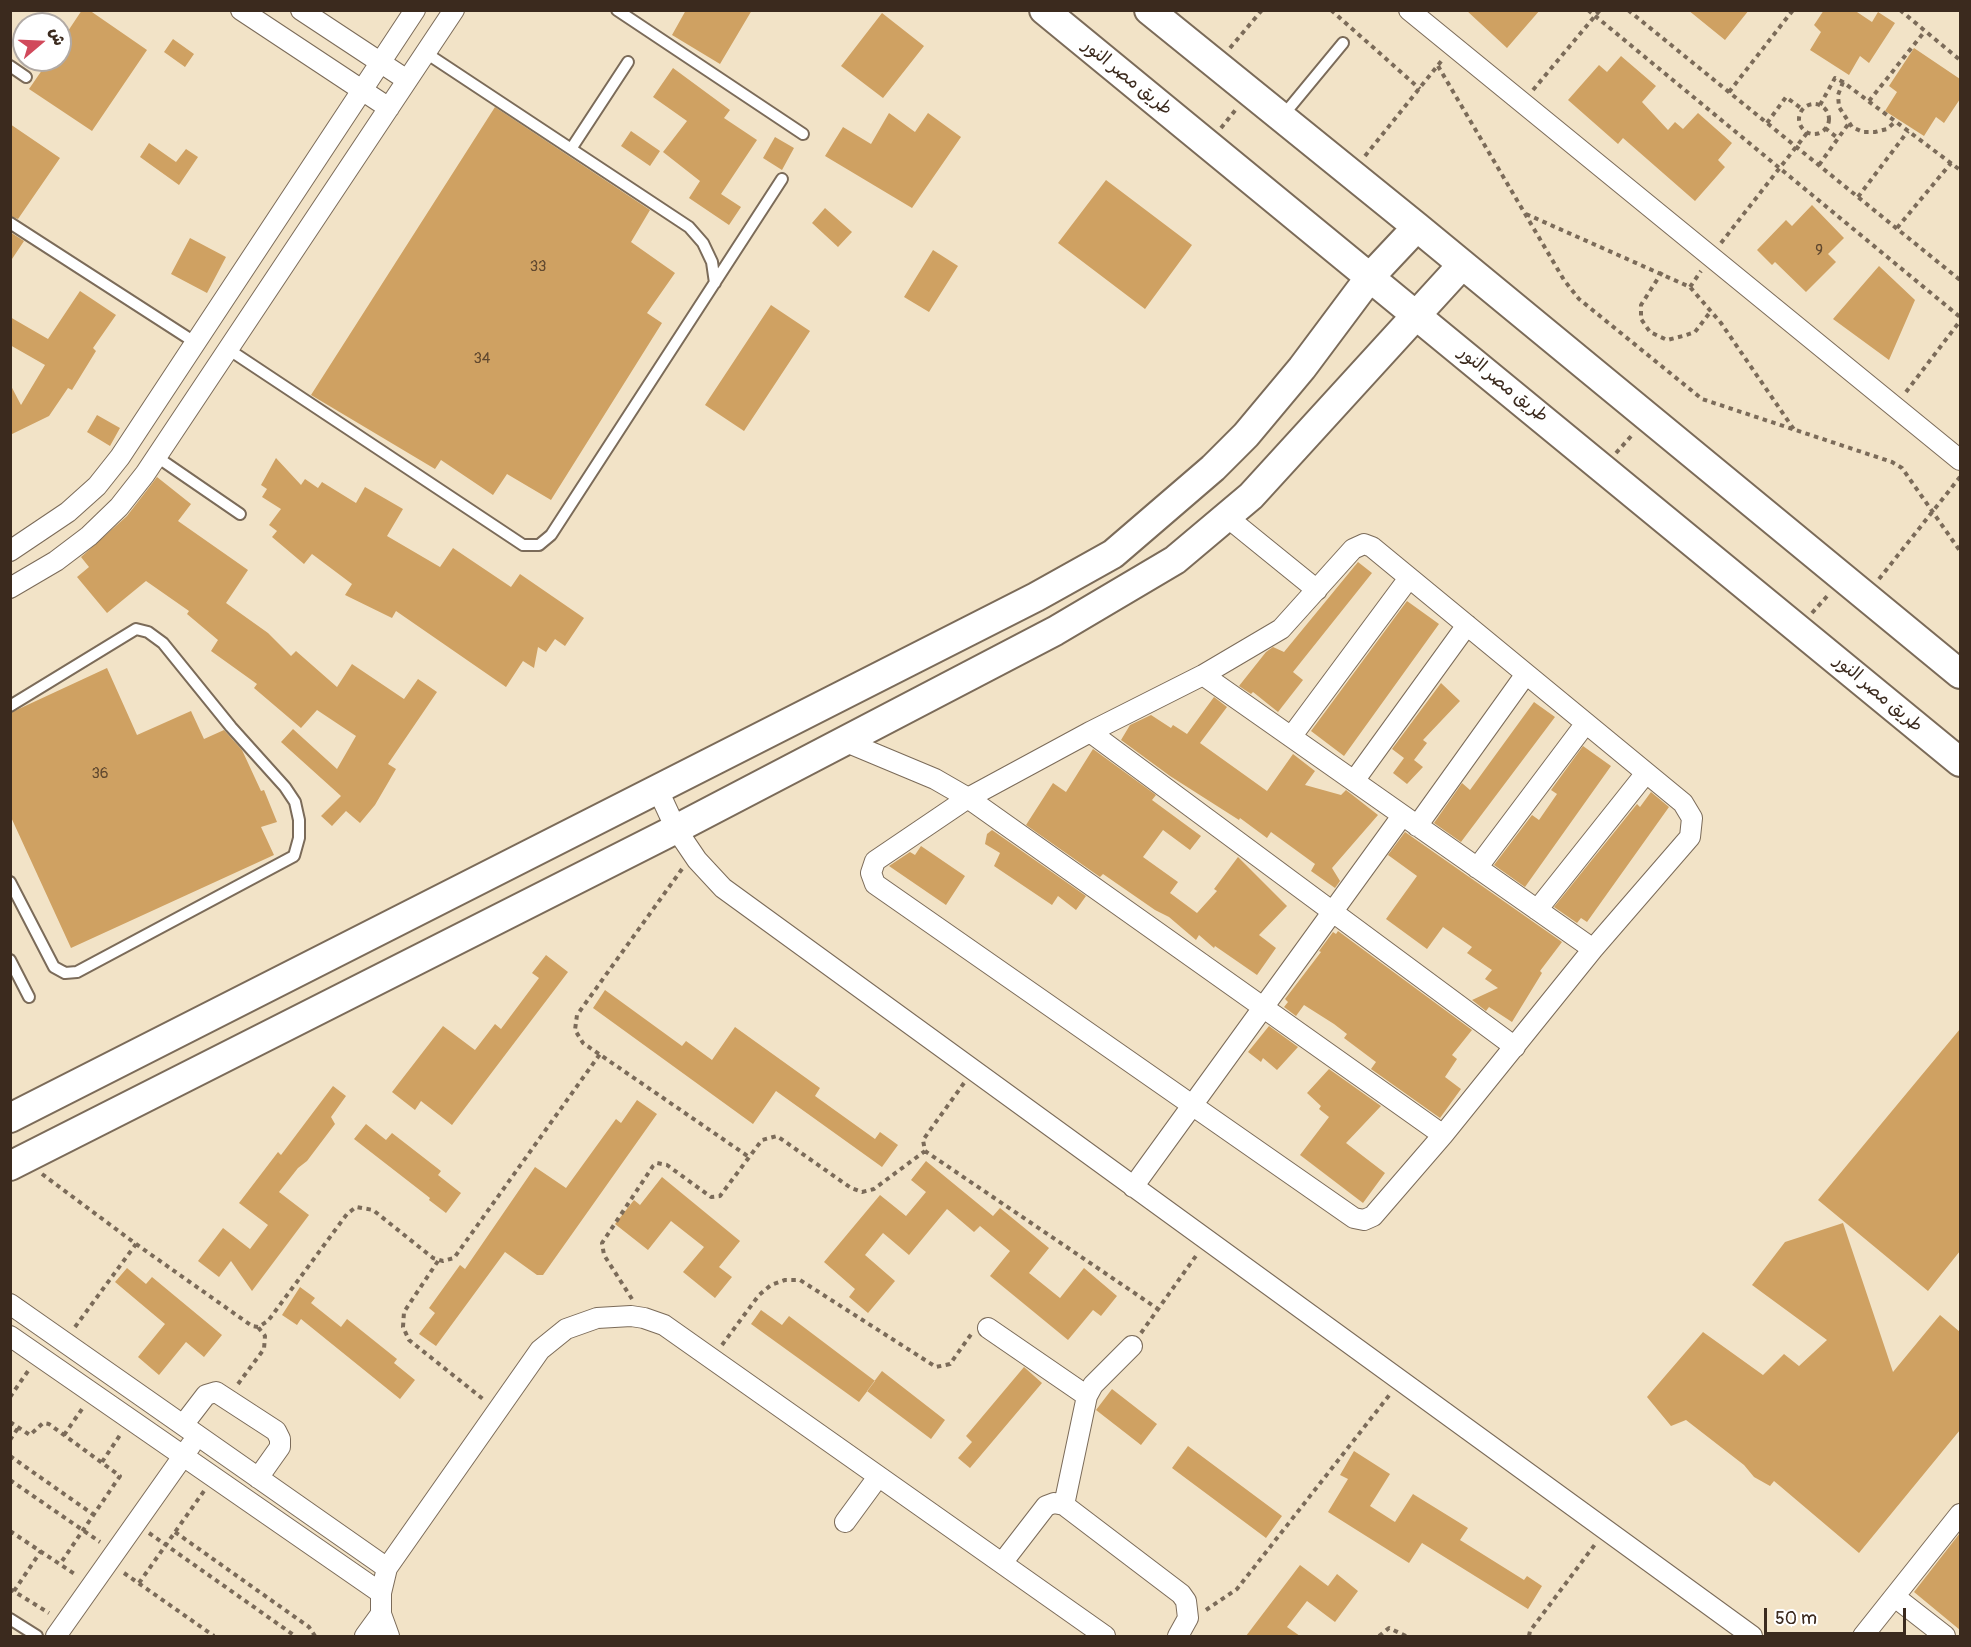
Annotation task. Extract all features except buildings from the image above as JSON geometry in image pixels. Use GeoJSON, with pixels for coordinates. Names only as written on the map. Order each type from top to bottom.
{"type":"FeatureCollection","features":[{"type":"Feature","properties":{"kind":"street"},"geometry":{"type":"LineString","coordinates":[[241,10],[389,108]]}},
{"type":"Feature","properties":{"kind":"street"},"geometry":{"type":"LineString","coordinates":[[301,10],[407,80]]}},
{"type":"Feature","properties":{"kind":"street"},"geometry":{"type":"LineString","coordinates":[[10,551],[53,524],[97,486],[120,457],[415,10]]}},
{"type":"Feature","properties":{"kind":"street"},"geometry":{"type":"LineString","coordinates":[[10,588],[56,561],[89,536],[119,507],[157,457],[454,10]]}},
{"type":"Feature","properties":{"kind":"street","name":"طريق مصر النور"},"geometry":{"type":"LineString","coordinates":[[1044,10],[1960,762]]}},
{"type":"Feature","properties":{"kind":"street"},"geometry":{"type":"LineString","coordinates":[[1149,10],[1417,227],[1960,674]]}},
{"type":"Feature","properties":{"kind":"street"},"geometry":{"type":"LineString","coordinates":[[1409,10],[1960,460]]}},
{"type":"Feature","properties":{"kind":"street"},"geometry":{"type":"LineString","coordinates":[[10,1118],[1036,597],[1113,554],[1213,468],[1246,435],[1302,368],[1370,278],[1417,227]]}},
{"type":"Feature","properties":{"kind":"street"},"geometry":{"type":"LineString","coordinates":[[17,1163],[676,829],[1065,625],[1175,560],[1251,496],[1462,265]]}},
{"type":"Feature","properties":{"kind":"street"},"geometry":{"type":"LineString","coordinates":[[1227,517],[1317,590]]}},
{"type":"Feature","properties":{"kind":"street"},"geometry":{"type":"LineString","coordinates":[[1364,544],[1372,547],[1409,578],[1683,803],[1692,818],[1690,837],[1593,949],[1443,1134],[1373,1216],[1364,1220],[1354,1218],[875,884],[871,873],[874,861],[968,798],[1090,732],[1203,675],[1281,629],[1353,549],[1364,544]]}},
{"type":"Feature","properties":{"kind":"street"},"geometry":{"type":"LineString","coordinates":[[1291,737],[1409,578]]}},
{"type":"Feature","properties":{"kind":"street"},"geometry":{"type":"LineString","coordinates":[[1354,781],[1467,625]]}},
{"type":"Feature","properties":{"kind":"street"},"geometry":{"type":"LineString","coordinates":[[1133,1187],[1332,912],[1410,821],[1526,674]]}},
{"type":"Feature","properties":{"kind":"street"},"geometry":{"type":"LineString","coordinates":[[1203,675],[1593,949]]}},
{"type":"Feature","properties":{"kind":"street"},"geometry":{"type":"LineString","coordinates":[[1477,868],[1586,723]]}},
{"type":"Feature","properties":{"kind":"street"},"geometry":{"type":"LineString","coordinates":[[1090,732],[1515,1047]]}},
{"type":"Feature","properties":{"kind":"street"},"geometry":{"type":"LineString","coordinates":[[844,741],[935,779],[968,798],[1443,1134]]}},
{"type":"Feature","properties":{"kind":"street"},"geometry":{"type":"LineString","coordinates":[[1537,910],[1646,773]]}},
{"type":"Feature","properties":{"kind":"street"},"geometry":{"type":"LineString","coordinates":[[657,788],[676,829],[723,888],[1752,1636]]}},
{"type":"Feature","properties":{"kind":"street"},"geometry":{"type":"LineString","coordinates":[[10,1304],[387,1568]]}},
{"type":"Feature","properties":{"kind":"street"},"geometry":{"type":"LineString","coordinates":[[388,1636],[381,1614],[381,1593],[387,1568],[540,1350],[566,1329],[597,1318],[645,1318],[664,1325],[1105,1636]]}},
{"type":"Feature","properties":{"kind":"street"},"geometry":{"type":"LineString","coordinates":[[988,1328],[1087,1396]]}},
{"type":"Feature","properties":{"kind":"street"},"geometry":{"type":"LineString","coordinates":[[10,1336],[381,1593]]}},
{"type":"Feature","properties":{"kind":"street"},"geometry":{"type":"LineString","coordinates":[[1064,1505],[1087,1396],[1093,1384],[1132,1346]]}},
{"type":"Feature","properties":{"kind":"street"},"geometry":{"type":"LineString","coordinates":[[60,1630],[183,1456],[191,1430],[209,1393],[220,1393],[276,1431],[280,1439],[280,1447],[258,1478]]}},
{"type":"Feature","properties":{"kind":"street"},"geometry":{"type":"LineString","coordinates":[[845,1522],[878,1477]]}},
{"type":"Feature","properties":{"kind":"street"},"geometry":{"type":"LineString","coordinates":[[1002,1563],[1046,1506],[1054,1503],[1064,1505],[1181,1594],[1186,1601],[1188,1618],[1179,1636]]}},
{"type":"Feature","properties":{"kind":"street"},"geometry":{"type":"LineString","coordinates":[[1863,1636],[1960,1514]]}},
{"type":"Feature","properties":{"kind":"street"},"geometry":{"type":"LineString","coordinates":[[1895,1597],[1945,1636]]}},
{"type":"Feature","properties":{"kind":"street"},"geometry":{"type":"LineString","coordinates":[[365,1636],[381,1614]]}},
{"type":"Feature","properties":{"kind":"lane"},"geometry":{"type":"LineString","coordinates":[[617,10],[803,134]]}},
{"type":"Feature","properties":{"kind":"lane"},"geometry":{"type":"LineString","coordinates":[[1281,118],[1343,43]]}},
{"type":"Feature","properties":{"kind":"lane"},"geometry":{"type":"LineString","coordinates":[[426,53],[689,227],[708,252],[715,283]]}},
{"type":"Feature","properties":{"kind":"lane"},"geometry":{"type":"LineString","coordinates":[[571,148],[628,62]]}},
{"type":"Feature","properties":{"kind":"lane"},"geometry":{"type":"LineString","coordinates":[[10,66],[26,77]]}},
{"type":"Feature","properties":{"kind":"lane"},"geometry":{"type":"LineString","coordinates":[[228,349],[523,545],[539,545],[551,535],[782,179]]}},
{"type":"Feature","properties":{"kind":"lane"},"geometry":{"type":"LineString","coordinates":[[10,223],[196,343]]}},
{"type":"Feature","properties":{"kind":"lane"},"geometry":{"type":"LineString","coordinates":[[157,457],[240,514]]}},
{"type":"Feature","properties":{"kind":"lane"},"geometry":{"type":"LineString","coordinates":[[10,706],[136,629],[148,632],[163,643],[231,727],[285,787],[295,802],[299,820],[299,838],[294,856],[77,972],[65,973],[54,967],[10,882]]}},
{"type":"Feature","properties":{"kind":"lane"},"geometry":{"type":"LineString","coordinates":[[10,960],[29,997]]}},
{"type":"Feature","properties":{"kind":"lane"},"geometry":{"type":"LineString","coordinates":[[10,1619],[37,1636]]}},
{"type":"Feature","properties":{"kind":"path"},"geometry":{"type":"LineString","coordinates":[[1216,65],[1262,10]]}},
{"type":"Feature","properties":{"kind":"path"},"geometry":{"type":"LineString","coordinates":[[1330,10],[1420,88]]}},
{"type":"Feature","properties":{"kind":"path"},"geometry":{"type":"LineString","coordinates":[[1588,10],[1960,317]]}},
{"type":"Feature","properties":{"kind":"path"},"geometry":{"type":"LineString","coordinates":[[1522,103],[1600,10]]}},
{"type":"Feature","properties":{"kind":"path"},"geometry":{"type":"LineString","coordinates":[[1628,10],[1960,277]]}},
{"type":"Feature","properties":{"kind":"path"},"geometry":{"type":"LineString","coordinates":[[1729,92],[1793,10]]}},
{"type":"Feature","properties":{"kind":"path"},"geometry":{"type":"LineString","coordinates":[[1900,10],[1960,60]]}},
{"type":"Feature","properties":{"kind":"path"},"geometry":{"type":"LineString","coordinates":[[1869,101],[1925,31]]}},
{"type":"Feature","properties":{"kind":"path"},"geometry":{"type":"LineString","coordinates":[[1350,174],[1454,47]]}},
{"type":"Feature","properties":{"kind":"path"},"geometry":{"type":"LineString","coordinates":[[1438,66],[1564,280],[1580,299],[1702,399],[1893,462],[1902,468],[1960,551]]}},
{"type":"Feature","properties":{"kind":"path"},"geometry":{"type":"LineString","coordinates":[[1820,105],[1835,78],[1960,170]]}},
{"type":"Feature","properties":{"kind":"path"},"geometry":{"type":"LineString","coordinates":[[1843,82],[1838,95],[1839,107],[1849,123],[1863,132],[1875,132],[1887,129],[1896,121]]}},
{"type":"Feature","properties":{"kind":"path"},"geometry":{"type":"LineString","coordinates":[[1208,145],[1250,91]]}},
{"type":"Feature","properties":{"kind":"path"},"geometry":{"type":"LineString","coordinates":[[1767,123],[1786,98],[1802,109]]}},
{"type":"Feature","properties":{"kind":"path"},"geometry":{"type":"LineString","coordinates":[[1814,103],[1820,105],[1829,116],[1826,129],[1820,133],[1807,133],[1798,122],[1802,109],[1814,103]]}},
{"type":"Feature","properties":{"kind":"path"},"geometry":{"type":"LineString","coordinates":[[1819,165],[1849,123]]}},
{"type":"Feature","properties":{"kind":"path"},"geometry":{"type":"LineString","coordinates":[[1826,129],[1839,139]]}},
{"type":"Feature","properties":{"kind":"path"},"geometry":{"type":"LineString","coordinates":[[1858,197],[1908,130]]}},
{"type":"Feature","properties":{"kind":"path"},"geometry":{"type":"LineString","coordinates":[[1710,256],[1807,133]]}},
{"type":"Feature","properties":{"kind":"path"},"geometry":{"type":"LineString","coordinates":[[1897,228],[1951,163]]}},
{"type":"Feature","properties":{"kind":"path"},"geometry":{"type":"LineString","coordinates":[[1525,213],[1662,272],[1690,287],[1711,310],[1795,431]]}},
{"type":"Feature","properties":{"kind":"path"},"geometry":{"type":"LineString","coordinates":[[1662,272],[1641,305],[1641,320],[1650,332],[1667,340],[1695,332],[1711,310]]}},
{"type":"Feature","properties":{"kind":"path"},"geometry":{"type":"LineString","coordinates":[[1895,406],[1960,321]]}},
{"type":"Feature","properties":{"kind":"path"},"geometry":{"type":"LineString","coordinates":[[1603,467],[1648,418]]}},
{"type":"Feature","properties":{"kind":"path"},"geometry":{"type":"LineString","coordinates":[[1866,596],[1960,477]]}},
{"type":"Feature","properties":{"kind":"path"},"geometry":{"type":"LineString","coordinates":[[1798,628],[1844,578]]}},
{"type":"Feature","properties":{"kind":"path"},"geometry":{"type":"LineString","coordinates":[[693,853],[577,1015],[575,1030],[578,1037],[600,1054],[749,1157]]}},
{"type":"Feature","properties":{"kind":"path"},"geometry":{"type":"LineString","coordinates":[[17,1163],[252,1326],[258,1327],[268,1321],[347,1214],[356,1207],[373,1210],[438,1261],[449,1260],[458,1254],[600,1054]]}},
{"type":"Feature","properties":{"kind":"path"},"geometry":{"type":"LineString","coordinates":[[974,1071],[923,1140],[925,1151],[1158,1308]]}},
{"type":"Feature","properties":{"kind":"path"},"geometry":{"type":"LineString","coordinates":[[645,1318],[602,1251],[604,1237],[657,1163],[667,1165],[715,1197],[727,1190],[762,1140],[777,1136],[851,1188],[862,1192],[874,1189],[925,1151]]}},
{"type":"Feature","properties":{"kind":"path"},"geometry":{"type":"LineString","coordinates":[[1132,1346],[1207,1240]]}},
{"type":"Feature","properties":{"kind":"path"},"geometry":{"type":"LineString","coordinates":[[64,1342],[136,1244]]}},
{"type":"Feature","properties":{"kind":"path"},"geometry":{"type":"LineString","coordinates":[[438,1261],[404,1312],[405,1334],[409,1340],[497,1411]]}},
{"type":"Feature","properties":{"kind":"path"},"geometry":{"type":"LineString","coordinates":[[711,1359],[759,1294],[771,1285],[785,1280],[800,1280],[936,1367],[950,1364],[974,1330],[981,1327],[988,1328]]}},
{"type":"Feature","properties":{"kind":"path"},"geometry":{"type":"LineString","coordinates":[[228,1398],[264,1349],[265,1336],[258,1327]]}},
{"type":"Feature","properties":{"kind":"path"},"geometry":{"type":"LineString","coordinates":[[10,1397],[39,1356]]}},
{"type":"Feature","properties":{"kind":"path"},"geometry":{"type":"LineString","coordinates":[[1188,1618],[1213,1606],[1237,1589],[1400,1381]]}},
{"type":"Feature","properties":{"kind":"path"},"geometry":{"type":"LineString","coordinates":[[64,1435],[92,1393]]}},
{"type":"Feature","properties":{"kind":"path"},"geometry":{"type":"LineString","coordinates":[[102,1462],[131,1420]]}},
{"type":"Feature","properties":{"kind":"path"},"geometry":{"type":"LineString","coordinates":[[10,1422],[30,1435],[46,1423],[120,1476],[60,1564]]}},
{"type":"Feature","properties":{"kind":"path"},"geometry":{"type":"LineString","coordinates":[[10,1440],[19,1428]]}},
{"type":"Feature","properties":{"kind":"path"},"geometry":{"type":"LineString","coordinates":[[10,1456],[94,1515]]}},
{"type":"Feature","properties":{"kind":"path"},"geometry":{"type":"LineString","coordinates":[[139,1583],[214,1477]]}},
{"type":"Feature","properties":{"kind":"path"},"geometry":{"type":"LineString","coordinates":[[10,1480],[83,1531],[139,1583],[214,1636]]}},
{"type":"Feature","properties":{"kind":"path"},"geometry":{"type":"LineString","coordinates":[[136,1524],[295,1636]]}},
{"type":"Feature","properties":{"kind":"path"},"geometry":{"type":"LineString","coordinates":[[1529,1636],[1530,1631],[1605,1530]]}},
{"type":"Feature","properties":{"kind":"path"},"geometry":{"type":"LineString","coordinates":[[10,1531],[92,1585]]}},
{"type":"Feature","properties":{"kind":"path"},"geometry":{"type":"LineString","coordinates":[[175,1532],[309,1627],[315,1636]]}},
{"type":"Feature","properties":{"kind":"path"},"geometry":{"type":"LineString","coordinates":[[41,1551],[12,1590],[60,1630]]}},
{"type":"Feature","properties":{"kind":"path"},"geometry":{"type":"LineString","coordinates":[[1379,1636],[1389,1628],[1406,1636]]}}]}
